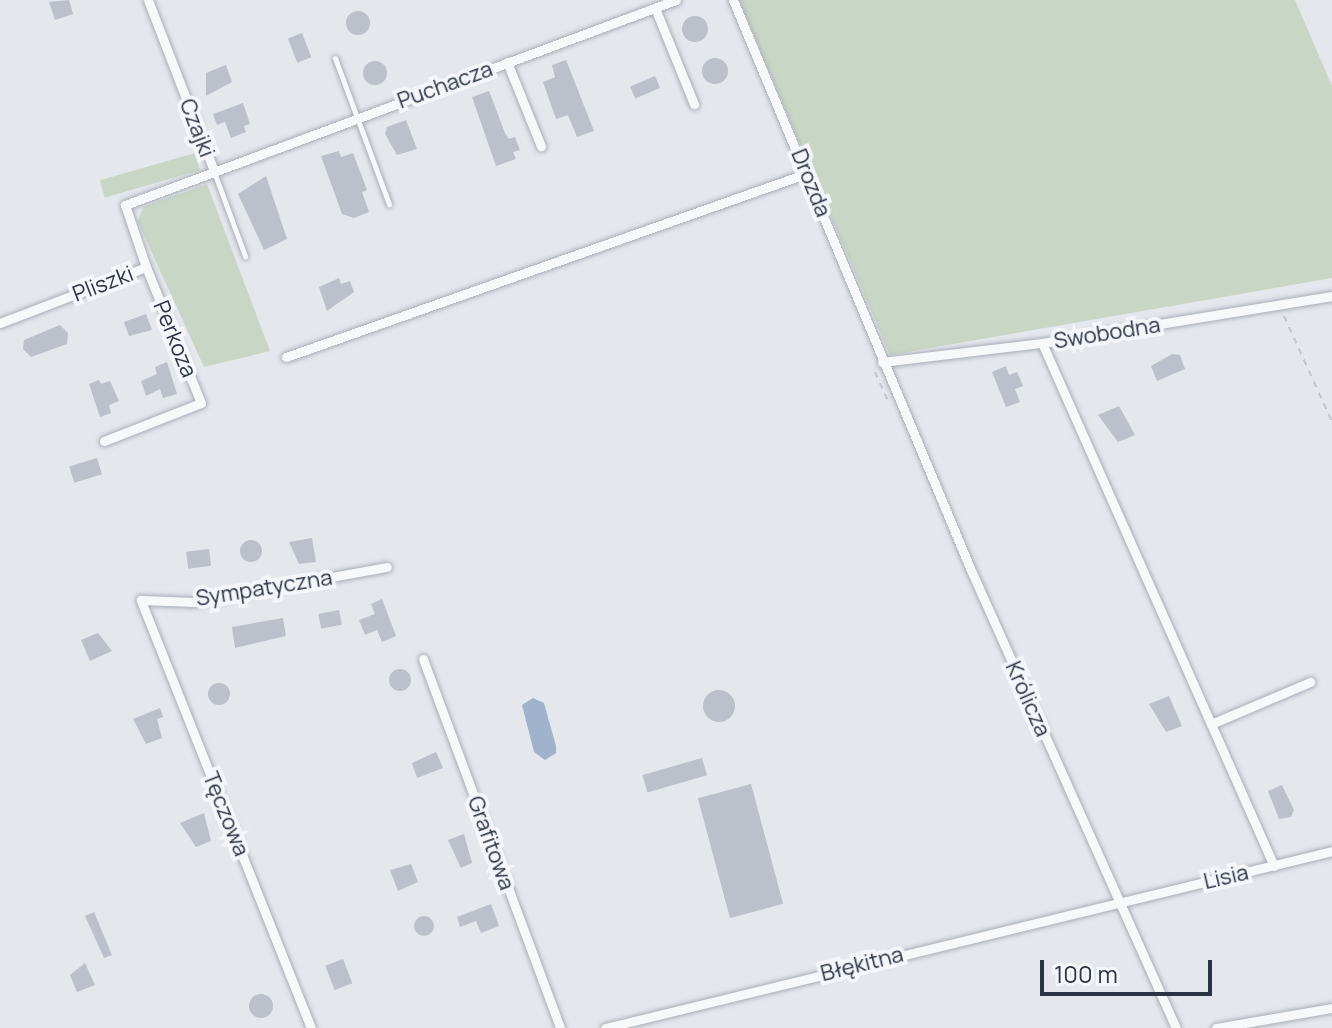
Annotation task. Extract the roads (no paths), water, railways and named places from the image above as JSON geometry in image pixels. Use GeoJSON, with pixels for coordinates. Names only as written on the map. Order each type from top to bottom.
{"type":"FeatureCollection","features":[{"type":"Feature","properties":{"kind":"street","name":"Czajki"},"geometry":{"type":"LineString","coordinates":[[148,0],[214,171]]}},
{"type":"Feature","properties":{"kind":"street","name":"Puchacza"},"geometry":{"type":"LineString","coordinates":[[214,171],[676,0]]}},
{"type":"Feature","properties":{"kind":"street","name":"Drozda"},"geometry":{"type":"LineString","coordinates":[[733,0],[808,173],[883,365]]}},
{"type":"Feature","properties":{"kind":"street"},"geometry":{"type":"LineString","coordinates":[[655,8],[694,104]]}},
{"type":"Feature","properties":{"kind":"street"},"geometry":{"type":"LineString","coordinates":[[507,62],[541,146]]}},
{"type":"Feature","properties":{"kind":"street","name":"Pliszki"},"geometry":{"type":"LineString","coordinates":[[0,323],[146,267],[125,205],[214,171]]}},
{"type":"Feature","properties":{"kind":"street"},"geometry":{"type":"LineString","coordinates":[[286,357],[808,173]]}},
{"type":"Feature","properties":{"kind":"street","name":"Perkoza"},"geometry":{"type":"LineString","coordinates":[[104,441],[201,403],[146,267]]}},
{"type":"Feature","properties":{"kind":"street","name":"Swobodna"},"geometry":{"type":"LineString","coordinates":[[883,365],[1042,343],[1332,296]]}},
{"type":"Feature","properties":{"kind":"street"},"geometry":{"type":"LineString","coordinates":[[1042,343],[1274,866]]}},
{"type":"Feature","properties":{"kind":"street","name":"Królicza"},"geometry":{"type":"LineString","coordinates":[[883,365],[1176,1028]]}},
{"type":"Feature","properties":{"kind":"street","name":"Sympatyczna"},"geometry":{"type":"LineString","coordinates":[[141,600],[194,602],[387,567]]}},
{"type":"Feature","properties":{"kind":"street","name":"Tęczowa"},"geometry":{"type":"LineString","coordinates":[[141,600],[311,1028]]}},
{"type":"Feature","properties":{"kind":"street","name":"Grafitowa"},"geometry":{"type":"LineString","coordinates":[[423,659],[560,1028]]}},
{"type":"Feature","properties":{"kind":"street"},"geometry":{"type":"LineString","coordinates":[[1211,724],[1310,682]]}},
{"type":"Feature","properties":{"kind":"street","name":"Lisia"},"geometry":{"type":"LineString","coordinates":[[1119,902],[1332,851]]}},
{"type":"Feature","properties":{"kind":"street","name":"Błękitna"},"geometry":{"type":"LineString","coordinates":[[605,1028],[1119,902]]}},
{"type":"Feature","properties":{"kind":"street"},"geometry":{"type":"LineString","coordinates":[[1216,1028],[1332,1008]]}},
{"type":"Feature","properties":{"kind":"lane"},"geometry":{"type":"LineString","coordinates":[[335,58],[389,204]]}},
{"type":"Feature","properties":{"kind":"lane","name":"Czajki"},"geometry":{"type":"LineString","coordinates":[[214,171],[245,256]]}},
{"type":"Feature","properties":{"kind":"water"},"geometry":{"type":"Polygon","coordinates":[[[533,698],[544,703],[556,746],[556,753],[545,760],[534,752],[522,705],[533,698]]]}}]}
